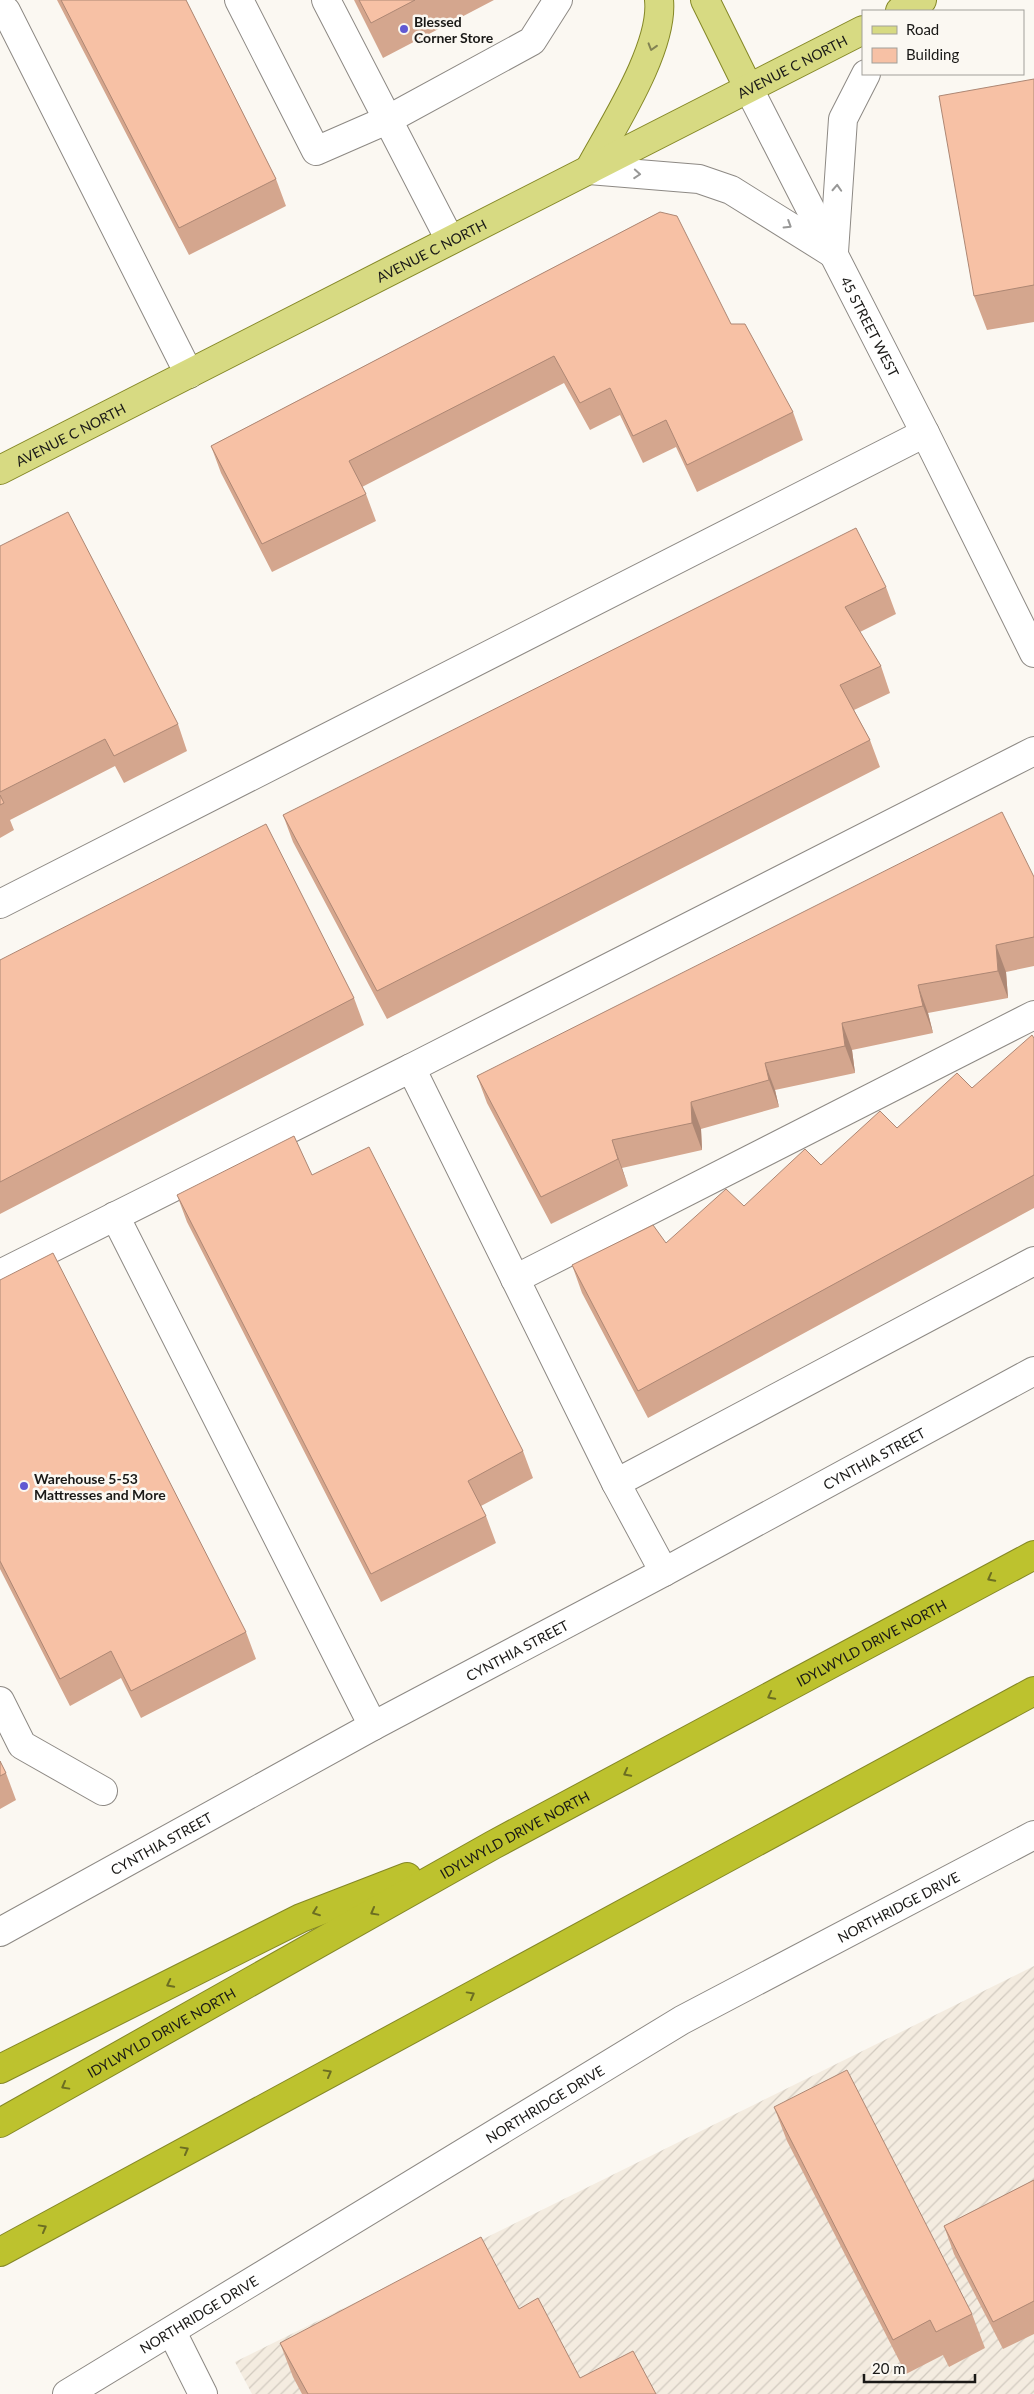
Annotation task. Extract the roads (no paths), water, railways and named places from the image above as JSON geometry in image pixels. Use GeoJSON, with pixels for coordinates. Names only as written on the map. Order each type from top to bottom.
{"type":"FeatureCollection","features":[{"type":"Feature","properties":{"kind":"highway","name":"IDYLWYLD DRIVE NORTH"},"geometry":{"type":"LineString","coordinates":[[0,2123],[493,1845],[1034,1556]]}},
{"type":"Feature","properties":{"kind":"highway"},"geometry":{"type":"LineString","coordinates":[[0,2252],[1034,1691]]}},
{"type":"Feature","properties":{"kind":"highway"},"geometry":{"type":"LineString","coordinates":[[0,2069],[301,1918],[493,1845]]}},
{"type":"Feature","properties":{"kind":"main road"},"geometry":{"type":"LineString","coordinates":[[589,170],[650,54],[661,15],[659,0]]}},
{"type":"Feature","properties":{"kind":"main road","name":"45 STREET WEST"},"geometry":{"type":"LineString","coordinates":[[705,0],[748,87]]}},
{"type":"Feature","properties":{"kind":"main road"},"geometry":{"type":"LineString","coordinates":[[902,10],[924,0]]}},
{"type":"Feature","properties":{"kind":"main road","name":"AVENUE C NORTH"},"geometry":{"type":"LineString","coordinates":[[0,470],[862,30]]}},
{"type":"Feature","properties":{"kind":"street"},"geometry":{"type":"LineString","coordinates":[[239,0],[316,151],[387,120],[532,41],[558,0]]}},
{"type":"Feature","properties":{"kind":"street"},"geometry":{"type":"LineString","coordinates":[[326,0],[450,240]]}},
{"type":"Feature","properties":{"kind":"street"},"geometry":{"type":"LineString","coordinates":[[916,10],[924,0]]}},
{"type":"Feature","properties":{"kind":"street"},"geometry":{"type":"LineString","coordinates":[[6,11],[189,374]]}},
{"type":"Feature","properties":{"kind":"street"},"geometry":{"type":"LineString","coordinates":[[589,170],[699,179],[708,182],[731,190],[834,254],[843,119],[865,75]]}},
{"type":"Feature","properties":{"kind":"street","name":"45 STREET WEST"},"geometry":{"type":"LineString","coordinates":[[748,87],[925,433],[1034,653]]}},
{"type":"Feature","properties":{"kind":"street"},"geometry":{"type":"LineString","coordinates":[[0,904],[925,433]]}},
{"type":"Feature","properties":{"kind":"street"},"geometry":{"type":"LineString","coordinates":[[0,1274],[411,1068],[1034,751]]}},
{"type":"Feature","properties":{"kind":"street"},"geometry":{"type":"LineString","coordinates":[[515,1279],[1034,1015]]}},
{"type":"Feature","properties":{"kind":"street"},"geometry":{"type":"LineString","coordinates":[[411,1068],[616,1483],[664,1572]]}},
{"type":"Feature","properties":{"kind":"street"},"geometry":{"type":"LineString","coordinates":[[115,1216],[373,1726]]}},
{"type":"Feature","properties":{"kind":"street"},"geometry":{"type":"LineString","coordinates":[[616,1483],[1034,1261]]}},
{"type":"Feature","properties":{"kind":"street","name":"CYNTHIA STREET"},"geometry":{"type":"LineString","coordinates":[[0,1932],[373,1726],[664,1572],[1034,1371]]}},
{"type":"Feature","properties":{"kind":"street"},"geometry":{"type":"LineString","coordinates":[[0,1701],[22,1745],[103,1791]]}},
{"type":"Feature","properties":{"kind":"street","name":"NORTHRIDGE DRIVE"},"geometry":{"type":"LineString","coordinates":[[67,2394],[172,2332],[682,2020],[1031,1844]]}},
{"type":"Feature","properties":{"kind":"street"},"geometry":{"type":"LineString","coordinates":[[172,2332],[203,2394]]}},
{"type":"Feature","properties":{"kind":"place","name":"Blessed Corner Store"},"geometry":{"type":"Point","coordinates":[404,29]}},
{"type":"Feature","properties":{"kind":"place","name":"Warehouse 5-53 Mattresses and More"},"geometry":{"type":"Point","coordinates":[24,1486]}}]}
